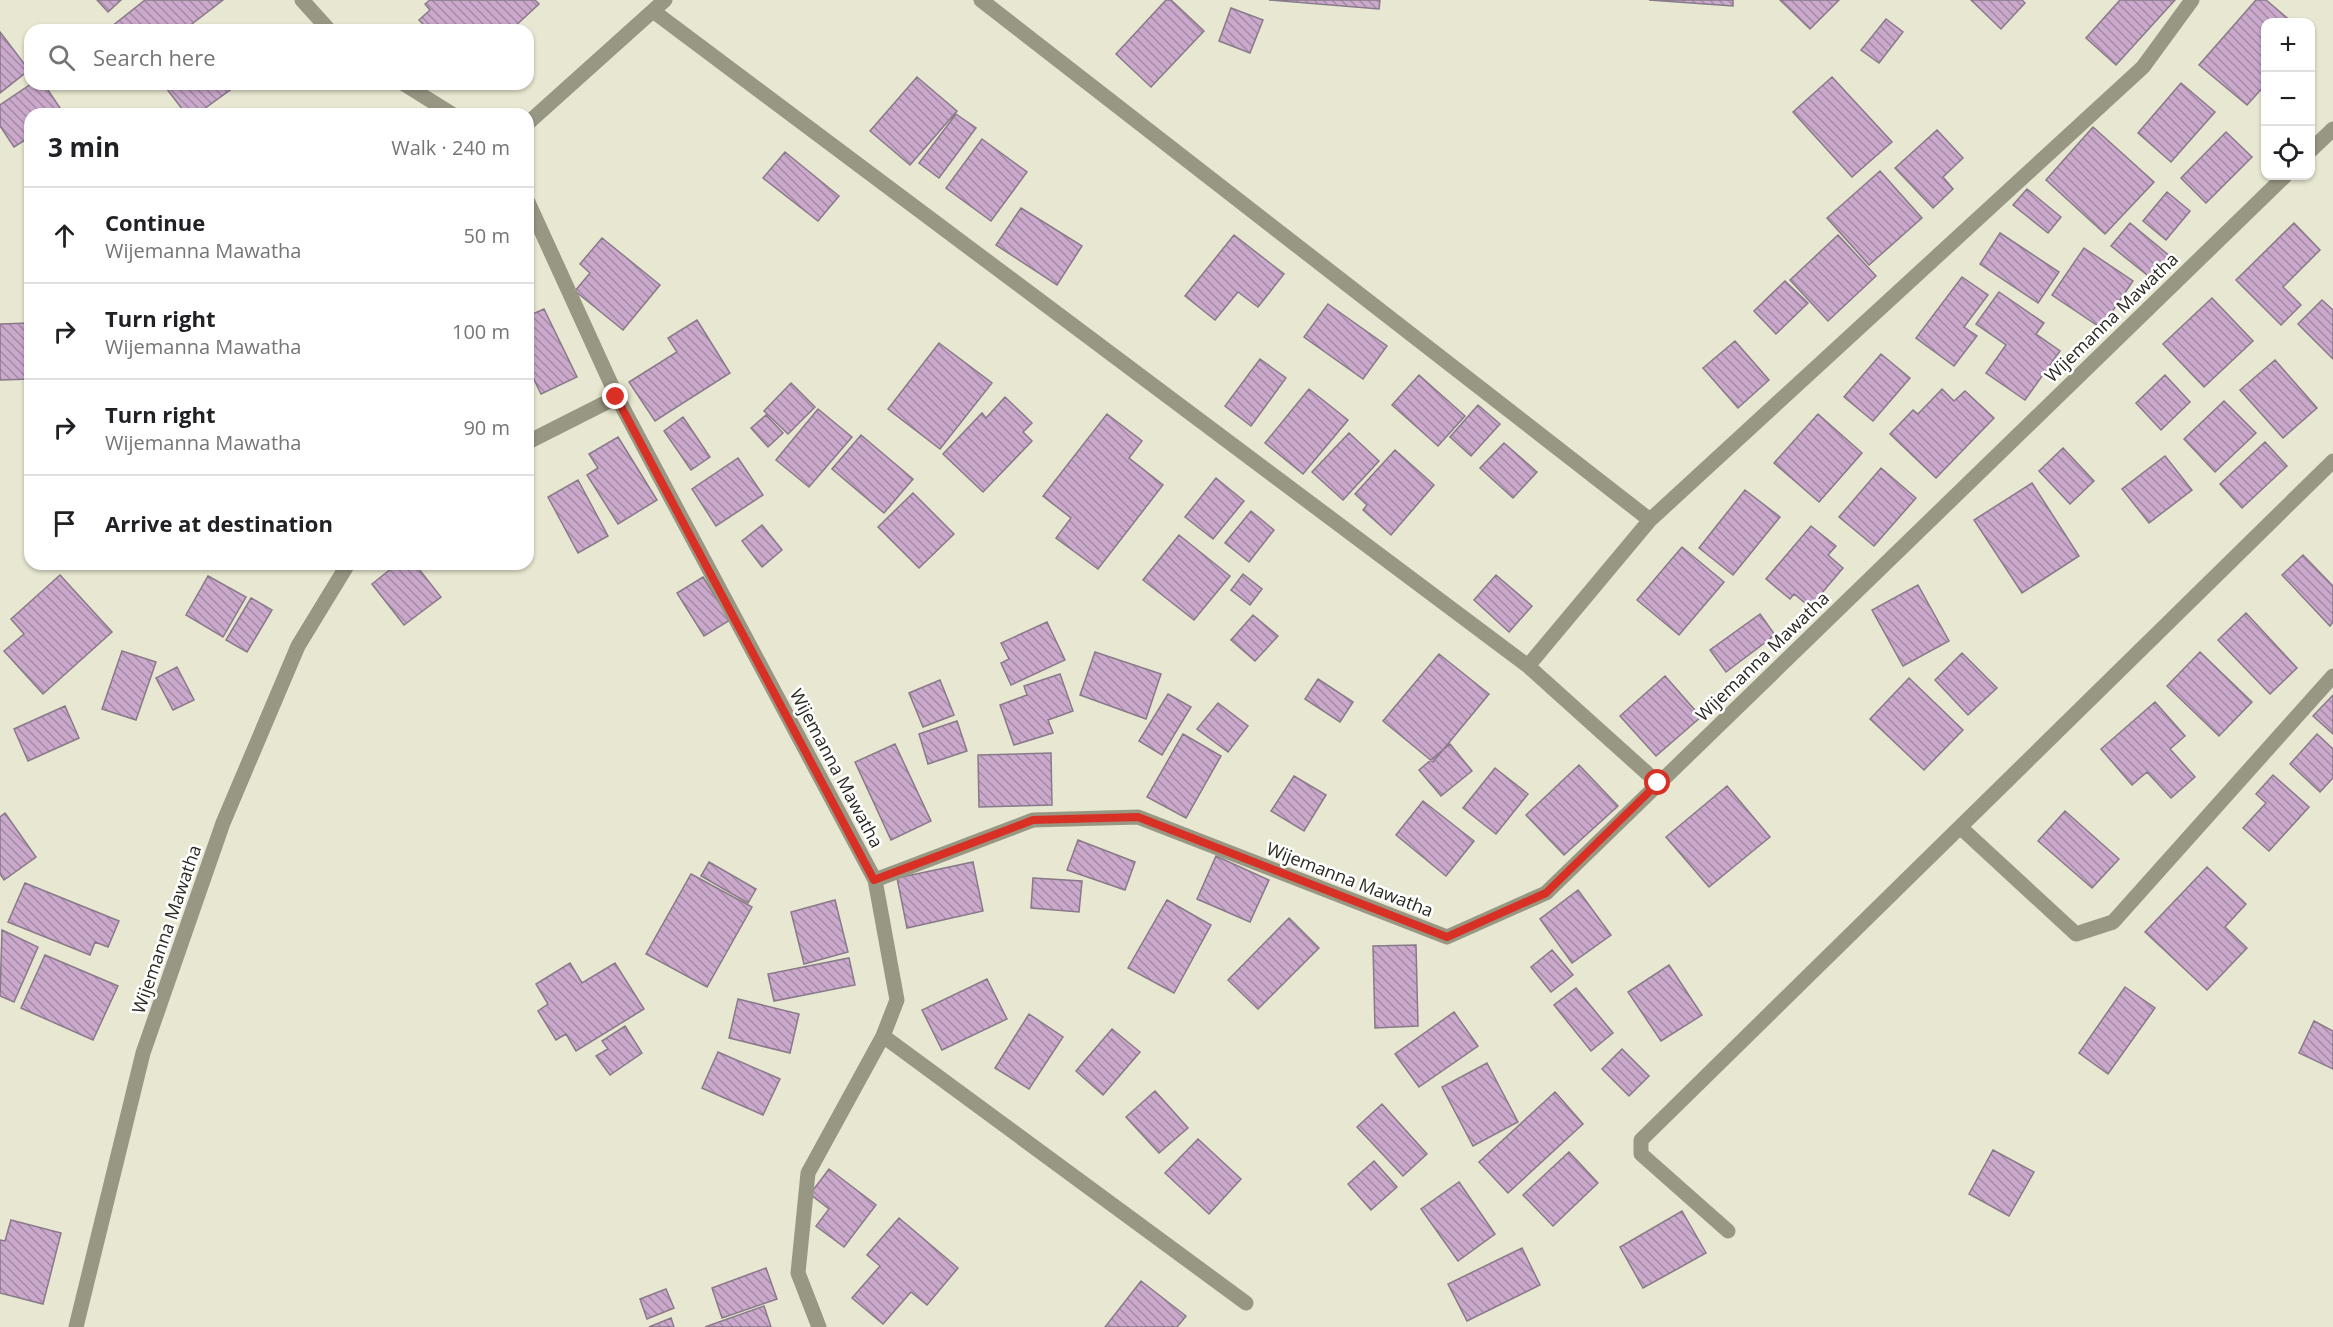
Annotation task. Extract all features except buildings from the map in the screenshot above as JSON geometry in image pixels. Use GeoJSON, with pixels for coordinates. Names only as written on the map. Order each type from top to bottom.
{"type":"FeatureCollection","features":[{"type":"Feature","properties":{"kind":"street"},"geometry":{"type":"LineString","coordinates":[[302,0],[324,24]]}},
{"type":"Feature","properties":{"kind":"street"},"geometry":{"type":"LineString","coordinates":[[534,118],[665,0]]}},
{"type":"Feature","properties":{"kind":"street"},"geometry":{"type":"LineString","coordinates":[[981,0],[1650,520]]}},
{"type":"Feature","properties":{"kind":"street"},"geometry":{"type":"LineString","coordinates":[[1528,666],[1650,520],[2143,67],[2192,0]]}},
{"type":"Feature","properties":{"kind":"street"},"geometry":{"type":"LineString","coordinates":[[653,11],[1528,666],[1658,783]]}},
{"type":"Feature","properties":{"kind":"street"},"geometry":{"type":"LineString","coordinates":[[414,90],[443,108]]}},
{"type":"Feature","properties":{"kind":"street"},"geometry":{"type":"LineString","coordinates":[[2315,146],[2333,129]]}},
{"type":"Feature","properties":{"kind":"street","name":"Wijemanna Mawatha"},"geometry":{"type":"LineString","coordinates":[[534,215],[616,397],[874,880],[1033,820],[1138,817],[1447,937],[1546,893],[2281,180]]}},
{"type":"Feature","properties":{"kind":"street"},"geometry":{"type":"LineString","coordinates":[[534,439],[616,397]]}},
{"type":"Feature","properties":{"kind":"street"},"geometry":{"type":"LineString","coordinates":[[1728,1231],[1641,1154],[1641,1140],[2333,461]]}},
{"type":"Feature","properties":{"kind":"street","name":"Wijemanna Mawatha"},"geometry":{"type":"LineString","coordinates":[[76,1327],[143,1053],[223,823],[298,646],[344,570]]}},
{"type":"Feature","properties":{"kind":"street"},"geometry":{"type":"LineString","coordinates":[[1959,827],[2076,934],[2113,922],[2333,676]]}},
{"type":"Feature","properties":{"kind":"street"},"geometry":{"type":"LineString","coordinates":[[819,1327],[798,1273],[808,1173],[883,1036],[897,1000],[874,880]]}},
{"type":"Feature","properties":{"kind":"street"},"geometry":{"type":"LineString","coordinates":[[883,1036],[1246,1303]]}},
{"type":"Feature","properties":{"kind":"route"},"geometry":{"type":"LineString","coordinates":[[616,397],[874,880],[1033,820],[1138,817],[1447,937],[1546,893],[1658,783]]}}]}
